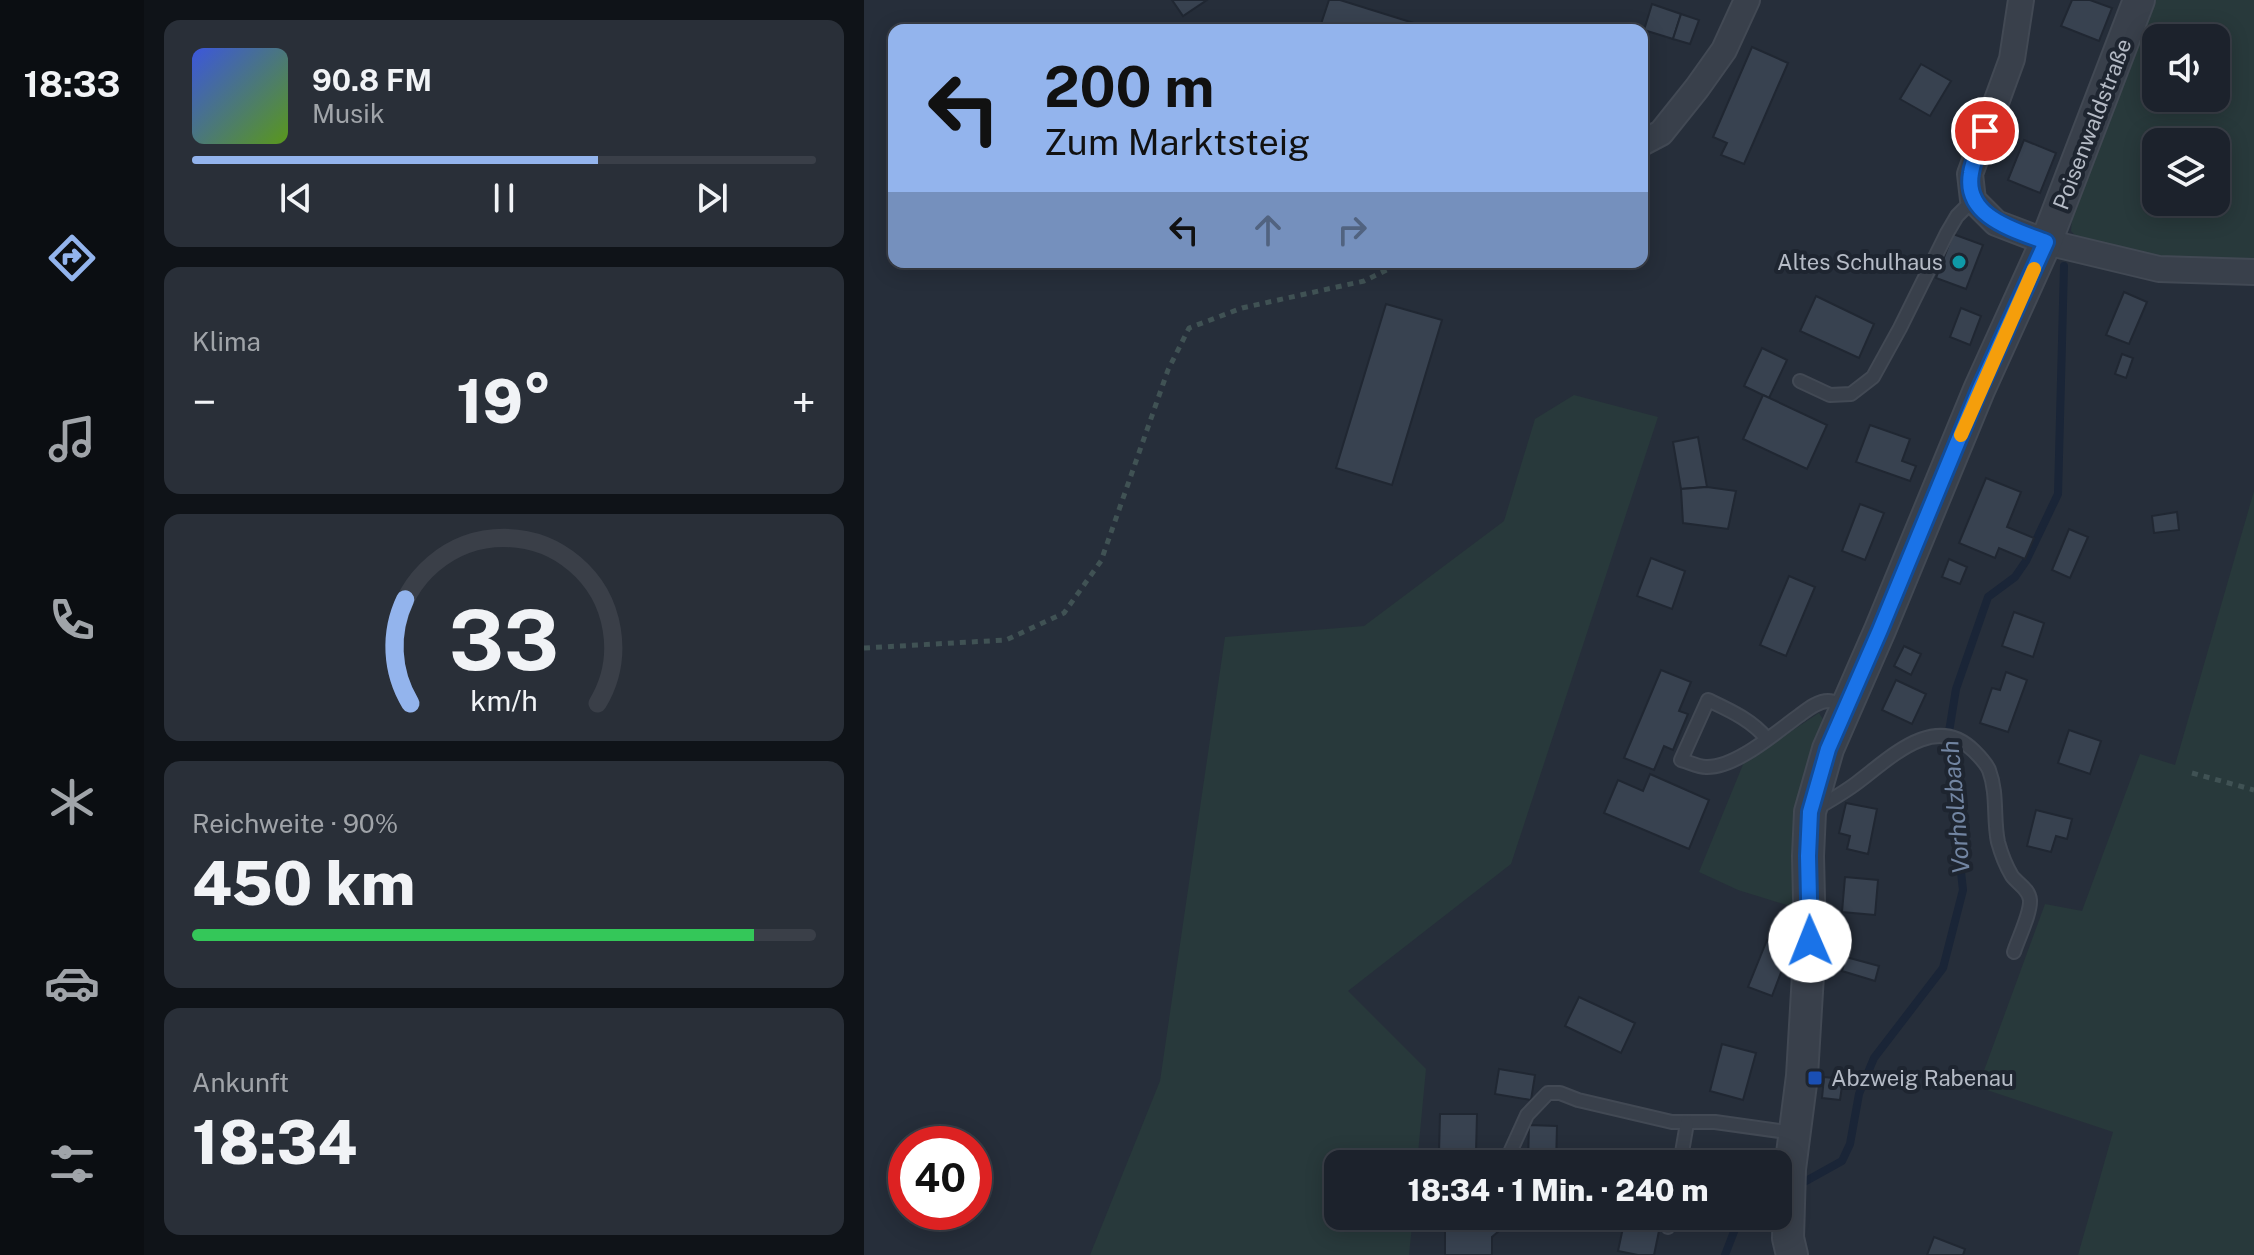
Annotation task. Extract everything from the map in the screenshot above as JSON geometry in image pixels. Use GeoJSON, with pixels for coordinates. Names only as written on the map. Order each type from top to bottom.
{"type":"FeatureCollection","features":[{"type":"Feature","properties":{"kind":"street"},"geometry":{"type":"LineString","coordinates":[[1648,140],[1661,133],[1724,50],[1747,0]]}},
{"type":"Feature","properties":{"kind":"street"},"geometry":{"type":"LineString","coordinates":[[2021,0],[2012,59],[1970,174],[1973,200],[1996,223],[2062,246],[2159,269],[2254,272]]}},
{"type":"Feature","properties":{"kind":"street","name":"Poisenwaldstraße"},"geometry":{"type":"LineString","coordinates":[[1788,1249],[1790,1169],[1802,1076],[1810,941],[1810,812],[1828,749],[1979,390],[2062,246],[2139,0]]}},
{"type":"Feature","properties":{"kind":"lane"},"geometry":{"type":"LineString","coordinates":[[1800,381],[1830,395],[1851,394],[1873,377],[1947,233],[1957,216],[1973,200]]}},
{"type":"Feature","properties":{"kind":"lane"},"geometry":{"type":"LineString","coordinates":[[1767,739],[1746,720],[1708,700],[1681,760],[1703,767],[1715,766],[1750,751],[1821,702],[1831,701],[1846,707]]}},
{"type":"Feature","properties":{"kind":"lane"},"geometry":{"type":"LineString","coordinates":[[1810,812],[1843,793],[1897,751],[1916,741],[1943,735],[1963,741],[1987,766],[1995,790],[1998,841],[2013,877],[2030,898],[2014,952]]}},
{"type":"Feature","properties":{"kind":"lane"},"geometry":{"type":"LineString","coordinates":[[1511,1150],[1527,1115],[1548,1093],[1560,1093],[1672,1122],[1715,1122],[1794,1133]]}},
{"type":"Feature","properties":{"kind":"lane"},"geometry":{"type":"LineString","coordinates":[[1682,1150],[1687,1123]]}},
{"type":"Feature","properties":{"kind":"path"},"geometry":{"type":"LineString","coordinates":[[864,648],[1006,640],[1064,613],[1101,561],[1168,370],[1189,328],[1242,308],[1364,281],[1391,268]]}},
{"type":"Feature","properties":{"kind":"path"},"geometry":{"type":"LineString","coordinates":[[2192,773],[2254,790]]}},
{"type":"Feature","properties":{"kind":"shaded area"},"geometry":{"type":"Polygon","coordinates":[[[2152,0],[2254,0],[2254,262],[2228,264],[2140,255],[2081,241],[2071,231],[2072,216],[2142,27],[2142,112],[2230,112],[2230,24],[2143,24],[2152,0]]]}},
{"type":"Feature","properties":{"kind":"shaded area"},"geometry":{"type":"Polygon","coordinates":[[[1574,395],[1658,417],[1511,864],[1348,991],[1426,1069],[1418,1150],[1324,1150],[1324,1230],[1412,1230],[1409,1255],[1090,1255],[1160,1081],[1225,637],[1364,626],[1504,521],[1535,419],[1574,395]]]}},
{"type":"Feature","properties":{"kind":"shaded area"},"geometry":{"type":"Polygon","coordinates":[[[2254,491],[2254,1255],[2078,1255],[2113,1132],[1978,1087],[2045,904],[2082,911],[2140,754],[2175,765],[2254,491]]]}},
{"type":"Feature","properties":{"kind":"shaded area"},"geometry":{"type":"Polygon","coordinates":[[[1819,713],[1826,724],[1797,806],[1793,842],[1793,907],[1738,890],[1699,872],[1744,762],[1819,713]]]}},
{"type":"Feature","properties":{"kind":"building"},"geometry":{"type":"Polygon","coordinates":[[[1172,0],[1207,0],[1183,16],[1172,0]]]}},
{"type":"Feature","properties":{"kind":"building"},"geometry":{"type":"Polygon","coordinates":[[[1329,0],[1340,0],[1417,24],[1321,24],[1329,0]]]}},
{"type":"Feature","properties":{"kind":"building"},"geometry":{"type":"Polygon","coordinates":[[[2072,0],[2090,0],[2112,8],[2099,41],[2061,26],[2072,0]]]}},
{"type":"Feature","properties":{"kind":"building"},"geometry":{"type":"Polygon","coordinates":[[[1652,4],[1681,14],[1673,39],[1648,31],[1646,24],[1652,4]]]}},
{"type":"Feature","properties":{"kind":"building"},"geometry":{"type":"Polygon","coordinates":[[[1681,14],[1699,20],[1690,44],[1673,39],[1681,14]]]}},
{"type":"Feature","properties":{"kind":"building"},"geometry":{"type":"Polygon","coordinates":[[[1752,47],[1788,63],[1744,164],[1721,155],[1727,143],[1713,137],[1752,47]]]}},
{"type":"Feature","properties":{"kind":"building"},"geometry":{"type":"Polygon","coordinates":[[[1921,64],[1951,81],[1930,116],[1900,99],[1921,64]]]}},
{"type":"Feature","properties":{"kind":"building"},"geometry":{"type":"Polygon","coordinates":[[[2024,140],[2056,153],[2040,193],[2008,180],[2024,140]]]}},
{"type":"Feature","properties":{"kind":"building","name":"Altes Schulhaus"},"geometry":{"type":"Polygon","coordinates":[[[1953,234],[1983,245],[1966,289],[1936,278],[1953,234]]]}},
{"type":"Feature","properties":{"kind":"building"},"geometry":{"type":"Polygon","coordinates":[[[2124,292],[2147,302],[2129,344],[2106,335],[2124,292]]]}},
{"type":"Feature","properties":{"kind":"building"},"geometry":{"type":"Polygon","coordinates":[[[1816,296],[1874,324],[1859,358],[1800,331],[1816,296]]]}},
{"type":"Feature","properties":{"kind":"building"},"geometry":{"type":"Polygon","coordinates":[[[1386,304],[1442,320],[1392,485],[1336,468],[1386,304]]]}},
{"type":"Feature","properties":{"kind":"building"},"geometry":{"type":"Polygon","coordinates":[[[1961,308],[1981,316],[1970,345],[1950,337],[1961,308]]]}},
{"type":"Feature","properties":{"kind":"building"},"geometry":{"type":"Polygon","coordinates":[[[1762,348],[1787,360],[1769,398],[1744,386],[1762,348]]]}},
{"type":"Feature","properties":{"kind":"building"},"geometry":{"type":"Polygon","coordinates":[[[2122,354],[2133,358],[2126,378],[2115,374],[2122,354]]]}},
{"type":"Feature","properties":{"kind":"building"},"geometry":{"type":"Polygon","coordinates":[[[1763,395],[1827,425],[1807,469],[1743,439],[1763,395]]]}},
{"type":"Feature","properties":{"kind":"building"},"geometry":{"type":"Polygon","coordinates":[[[1870,425],[1910,439],[1902,461],[1916,466],[1910,481],[1856,462],[1870,425]]]}},
{"type":"Feature","properties":{"kind":"building"},"geometry":{"type":"Polygon","coordinates":[[[1698,437],[1707,487],[1681,489],[1673,442],[1698,437]]]}},
{"type":"Feature","properties":{"kind":"building"},"geometry":{"type":"Polygon","coordinates":[[[1986,478],[2021,492],[2007,527],[2034,538],[2025,559],[1999,548],[1995,558],[1959,543],[1986,478]]]}},
{"type":"Feature","properties":{"kind":"building"},"geometry":{"type":"Polygon","coordinates":[[[1707,487],[1736,491],[1728,529],[1683,523],[1681,489],[1707,487]]]}},
{"type":"Feature","properties":{"kind":"building"},"geometry":{"type":"Polygon","coordinates":[[[1860,504],[1884,513],[1865,560],[1842,551],[1860,504]]]}},
{"type":"Feature","properties":{"kind":"building"},"geometry":{"type":"Polygon","coordinates":[[[2177,512],[2179,530],[2154,533],[2152,516],[2177,512]]]}},
{"type":"Feature","properties":{"kind":"building"},"geometry":{"type":"Polygon","coordinates":[[[2069,529],[2088,537],[2070,578],[2052,570],[2069,529]]]}},
{"type":"Feature","properties":{"kind":"building"},"geometry":{"type":"Polygon","coordinates":[[[1651,558],[1685,571],[1672,609],[1637,596],[1651,558]]]}},
{"type":"Feature","properties":{"kind":"building"},"geometry":{"type":"Polygon","coordinates":[[[1949,559],[1967,567],[1960,584],[1942,577],[1949,559]]]}},
{"type":"Feature","properties":{"kind":"building"},"geometry":{"type":"Polygon","coordinates":[[[1789,576],[1815,587],[1786,656],[1760,645],[1789,576]]]}},
{"type":"Feature","properties":{"kind":"building"},"geometry":{"type":"Polygon","coordinates":[[[2014,612],[2044,623],[2033,657],[2002,646],[2014,612]]]}},
{"type":"Feature","properties":{"kind":"building"},"geometry":{"type":"Polygon","coordinates":[[[1904,646],[1921,654],[1911,675],[1894,666],[1904,646]]]}},
{"type":"Feature","properties":{"kind":"building"},"geometry":{"type":"Polygon","coordinates":[[[1661,670],[1691,682],[1679,711],[1688,714],[1673,750],[1664,746],[1654,770],[1624,758],[1661,670]]]}},
{"type":"Feature","properties":{"kind":"building"},"geometry":{"type":"Polygon","coordinates":[[[2006,672],[2027,680],[2008,732],[1980,723],[1992,688],[2000,690],[2006,672]]]}},
{"type":"Feature","properties":{"kind":"building"},"geometry":{"type":"Polygon","coordinates":[[[1896,680],[1926,694],[1912,724],[1882,710],[1896,680]]]}},
{"type":"Feature","properties":{"kind":"building"},"geometry":{"type":"Polygon","coordinates":[[[2069,730],[2101,741],[2090,774],[2058,763],[2069,730]]]}},
{"type":"Feature","properties":{"kind":"building"},"geometry":{"type":"Polygon","coordinates":[[[1650,774],[1709,800],[1689,849],[1604,813],[1618,780],[1643,791],[1650,774]]]}},
{"type":"Feature","properties":{"kind":"building"},"geometry":{"type":"Polygon","coordinates":[[[1846,803],[1877,809],[1868,854],[1847,849],[1850,836],[1839,833],[1846,803]]]}},
{"type":"Feature","properties":{"kind":"building"},"geometry":{"type":"Polygon","coordinates":[[[2036,810],[2072,819],[2067,839],[2056,836],[2051,852],[2027,846],[2036,810]]]}},
{"type":"Feature","properties":{"kind":"building"},"geometry":{"type":"Polygon","coordinates":[[[1845,877],[1878,880],[1875,915],[1842,912],[1845,877]]]}},
{"type":"Feature","properties":{"kind":"building"},"geometry":{"type":"Polygon","coordinates":[[[1767,940],[1790,949],[1772,996],[1748,987],[1767,940]]]}},
{"type":"Feature","properties":{"kind":"building"},"geometry":{"type":"Polygon","coordinates":[[[1846,957],[1879,966],[1875,981],[1842,971],[1846,957]]]}},
{"type":"Feature","properties":{"kind":"building"},"geometry":{"type":"Polygon","coordinates":[[[1579,997],[1635,1023],[1621,1053],[1565,1026],[1579,997]]]}},
{"type":"Feature","properties":{"kind":"building"},"geometry":{"type":"Polygon","coordinates":[[[1722,1044],[1756,1053],[1743,1100],[1710,1091],[1722,1044]]]}},
{"type":"Feature","properties":{"kind":"building"},"geometry":{"type":"Polygon","coordinates":[[[1499,1069],[1535,1075],[1531,1100],[1495,1094],[1499,1069]]]}},
{"type":"Feature","properties":{"kind":"building"},"geometry":{"type":"Polygon","coordinates":[[[1824,1077],[1843,1079],[1840,1100],[1822,1098],[1824,1077]]]}},
{"type":"Feature","properties":{"kind":"building"},"geometry":{"type":"Polygon","coordinates":[[[1440,1114],[1477,1114],[1476,1150],[1439,1150],[1440,1114]]]}},
{"type":"Feature","properties":{"kind":"building"},"geometry":{"type":"Polygon","coordinates":[[[1529,1125],[1557,1126],[1556,1150],[1528,1150],[1529,1125]]]}},
{"type":"Feature","properties":{"kind":"building"},"geometry":{"type":"Polygon","coordinates":[[[1445,1230],[1499,1230],[1492,1237],[1492,1255],[1445,1255],[1445,1230]]]}},
{"type":"Feature","properties":{"kind":"building"},"geometry":{"type":"Polygon","coordinates":[[[1622,1230],[1659,1231],[1654,1255],[1618,1251],[1622,1230]]]}},
{"type":"Feature","properties":{"kind":"building"},"geometry":{"type":"Polygon","coordinates":[[[1934,1237],[1965,1249],[1963,1255],[1927,1255],[1934,1237]]]}},
{"type":"Feature","properties":{"kind":"waterway","name":"Vorholzbach"},"geometry":{"type":"LineString","coordinates":[[1806,1181],[1842,1161],[1850,1144],[1859,1094],[1874,1058],[1943,968],[1963,890],[1947,744],[1956,689],[1988,597],[2015,577],[2026,561],[2058,494],[2064,266]]}},
{"type":"Feature","properties":{"kind":"waterway","name":"Vorholzbach"},"geometry":{"type":"LineString","coordinates":[[1725,1255],[1735,1230]]}},
{"type":"Feature","properties":{"kind":"slow traffic"},"geometry":{"type":"LineString","coordinates":[[1961,435],[2034,269]]}},
{"type":"Feature","properties":{"kind":"place","name":"Altes Schulhaus"},"geometry":{"type":"Point","coordinates":[1959,262]}},
{"type":"Feature","properties":{"kind":"place","name":"Abzweig Rabenau"},"geometry":{"type":"Point","coordinates":[1815,1078]}},
{"type":"Feature","properties":{"kind":"route"},"geometry":{"type":"LineString","coordinates":[[1810,941],[1810,812],[1828,749],[1979,390],[2046,242],[1996,223],[1973,200],[1970,174],[1985,131]]}}]}
